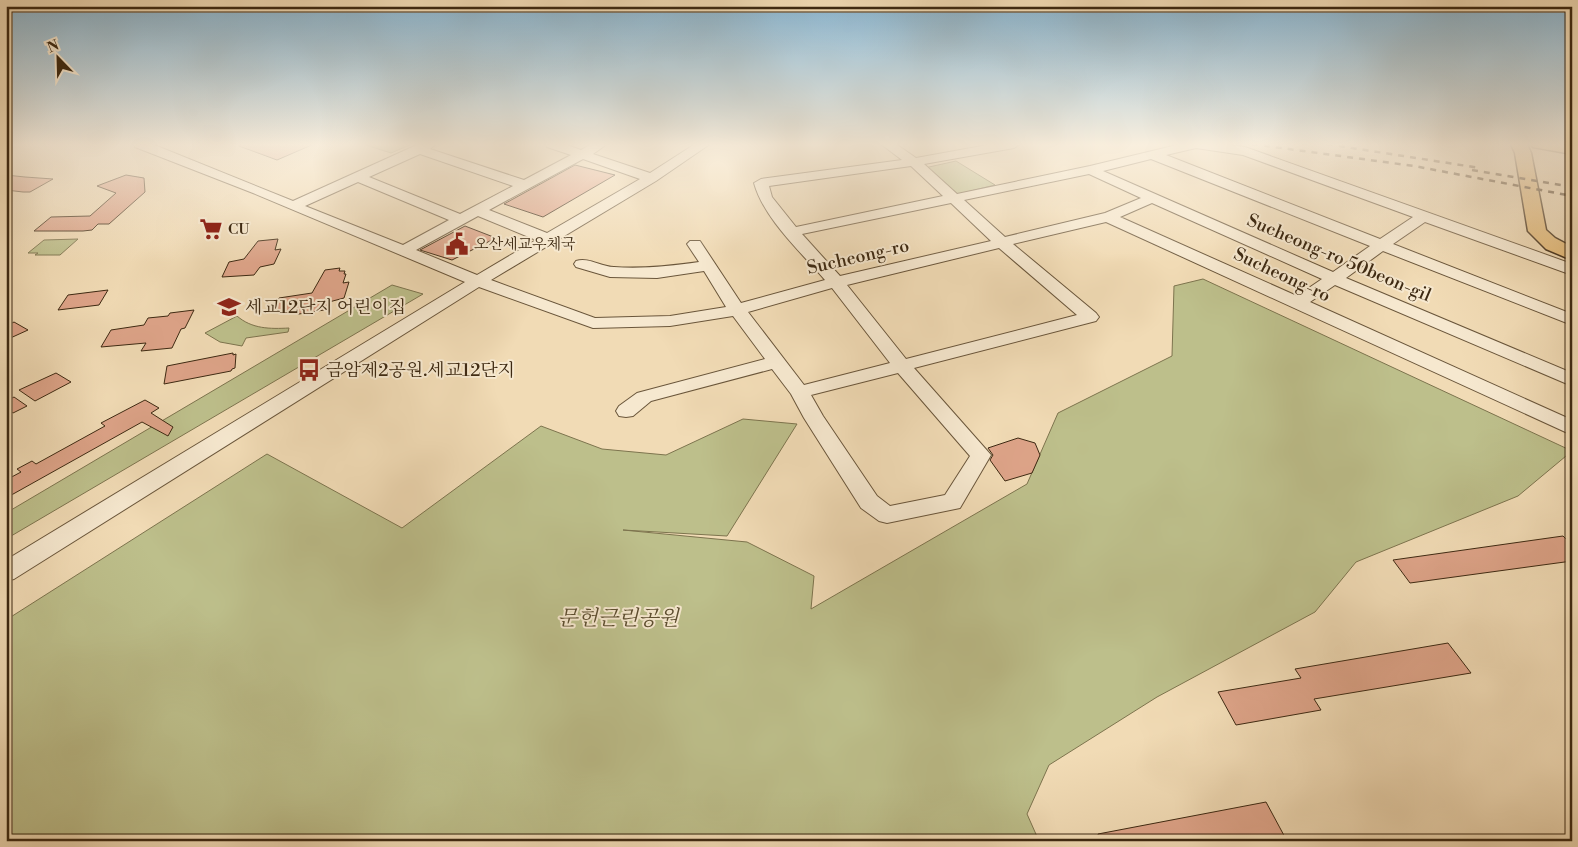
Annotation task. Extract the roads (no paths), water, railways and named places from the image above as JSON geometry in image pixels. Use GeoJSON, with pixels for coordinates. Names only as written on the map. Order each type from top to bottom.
{"type":"FeatureCollection","features":[{"type":"Feature","properties":{"kind":"main road"},"geometry":{"type":"LineString","coordinates":[[1528,184],[1537,231],[1542,239],[1552,246],[1572,254]]}},
{"type":"Feature","properties":{"kind":"street","name":"Sucheong-ro"},"geometry":{"type":"LineString","coordinates":[[241,184],[478,281],[593,322],[670,321],[737,310],[836,282],[1108,217],[1572,428]]}},
{"type":"Feature","properties":{"kind":"street"},"geometry":{"type":"LineString","coordinates":[[293,206],[343,184]]}},
{"type":"Feature","properties":{"kind":"street"},"geometry":{"type":"LineString","coordinates":[[374,184],[462,220]]}},
{"type":"Feature","properties":{"kind":"street"},"geometry":{"type":"LineString","coordinates":[[521,184],[525,185]]}},
{"type":"Feature","properties":{"kind":"street"},"geometry":{"type":"LineString","coordinates":[[403,251],[528,184]]}},
{"type":"Feature","properties":{"kind":"street"},"geometry":{"type":"LineString","coordinates":[[6,572],[478,281],[642,184]]}},
{"type":"Feature","properties":{"kind":"street"},"geometry":{"type":"LineString","coordinates":[[695,244],[707,266],[737,310],[800,392],[814,418],[869,502],[887,516],[952,502],[981,455],[901,365],[836,282],[792,232],[765,197],[761,184]]}},
{"type":"Feature","properties":{"kind":"street"},"geometry":{"type":"LineString","coordinates":[[800,392],[1090,317],[1002,243],[936,184]]}},
{"type":"Feature","properties":{"kind":"street"},"geometry":{"type":"LineString","coordinates":[[792,232],[1026,184]]}},
{"type":"Feature","properties":{"kind":"street","name":"Sucheong-ro 50beon-gil"},"geometry":{"type":"LineString","coordinates":[[1120,184],[1333,278],[1572,380]]}},
{"type":"Feature","properties":{"kind":"street","name":"Sucheong-ro 50beon-gil"},"geometry":{"type":"LineString","coordinates":[[1226,184],[1572,320]]}},
{"type":"Feature","properties":{"kind":"street"},"geometry":{"type":"LineString","coordinates":[[1335,184],[1572,270]]}},
{"type":"Feature","properties":{"kind":"street"},"geometry":{"type":"LineString","coordinates":[[1108,217],[1152,198]]}},
{"type":"Feature","properties":{"kind":"street"},"geometry":{"type":"LineString","coordinates":[[478,211],[548,239]]}},
{"type":"Feature","properties":{"kind":"street"},"geometry":{"type":"LineString","coordinates":[[1298,304],[1381,244],[1424,216]]}},
{"type":"Feature","properties":{"kind":"street"},"geometry":{"type":"LineString","coordinates":[[582,264],[610,272],[657,273],[707,266]]}},
{"type":"Feature","properties":{"kind":"street"},"geometry":{"type":"LineString","coordinates":[[626,411],[644,397],[776,362]]}},
{"type":"Feature","properties":{"kind":"railway"},"geometry":{"type":"LineString","coordinates":[[1506,184],[1572,196]]}},
{"type":"Feature","properties":{"kind":"railway"},"geometry":{"type":"LineString","coordinates":[[1552,184],[1572,187]]}},
{"type":"Feature","properties":{"kind":"place","name":"CU"},"geometry":{"type":"Point","coordinates":[211,229]}},
{"type":"Feature","properties":{"kind":"place","name":"오산세교우체국"},"geometry":{"type":"Point","coordinates":[457,244]}},
{"type":"Feature","properties":{"kind":"place","name":"세교12단지 어린이집"},"geometry":{"type":"Point","coordinates":[229,307]}},
{"type":"Feature","properties":{"kind":"place","name":"금암제2공원.세교12단지"},"geometry":{"type":"Point","coordinates":[309,370]}},
{"type":"Feature","properties":{"kind":"park label","name":"문헌근린공원"},"geometry":{"type":"Point","coordinates":[618,619]}}]}
